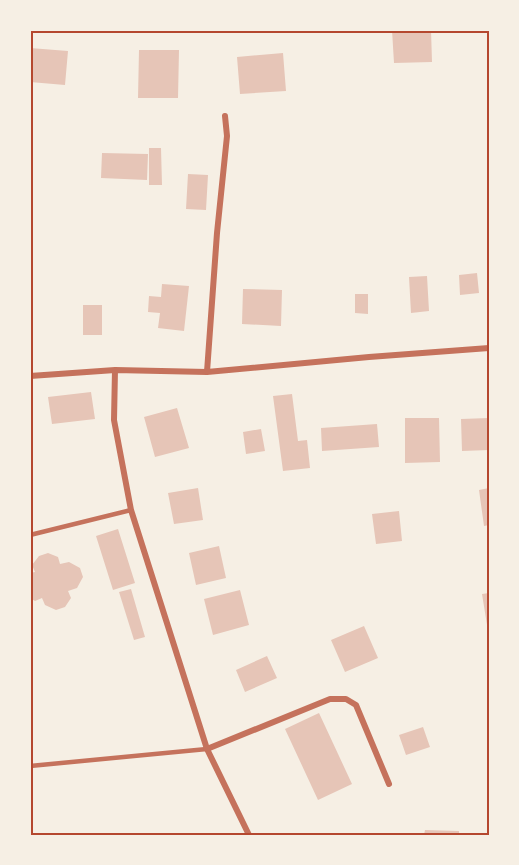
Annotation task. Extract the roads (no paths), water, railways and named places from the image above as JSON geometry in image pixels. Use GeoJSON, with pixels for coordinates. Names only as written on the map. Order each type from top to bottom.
{"type":"FeatureCollection","features":[{"type":"Feature","properties":{"kind":"street"},"geometry":{"type":"LineString","coordinates":[[207,372],[227,136],[225,116]]}},
{"type":"Feature","properties":{"kind":"street"},"geometry":{"type":"LineString","coordinates":[[30,376],[115,370],[207,372],[489,348]]}},
{"type":"Feature","properties":{"kind":"street"},"geometry":{"type":"LineString","coordinates":[[115,370],[114,420],[131,510],[207,749],[249,835]]}},
{"type":"Feature","properties":{"kind":"street"},"geometry":{"type":"LineString","coordinates":[[207,749],[330,699],[346,699],[356,705],[388,784]]}},
{"type":"Feature","properties":{"kind":"lane"},"geometry":{"type":"LineString","coordinates":[[30,535],[131,510]]}},
{"type":"Feature","properties":{"kind":"lane"},"geometry":{"type":"LineString","coordinates":[[30,766],[207,749]]}}]}
